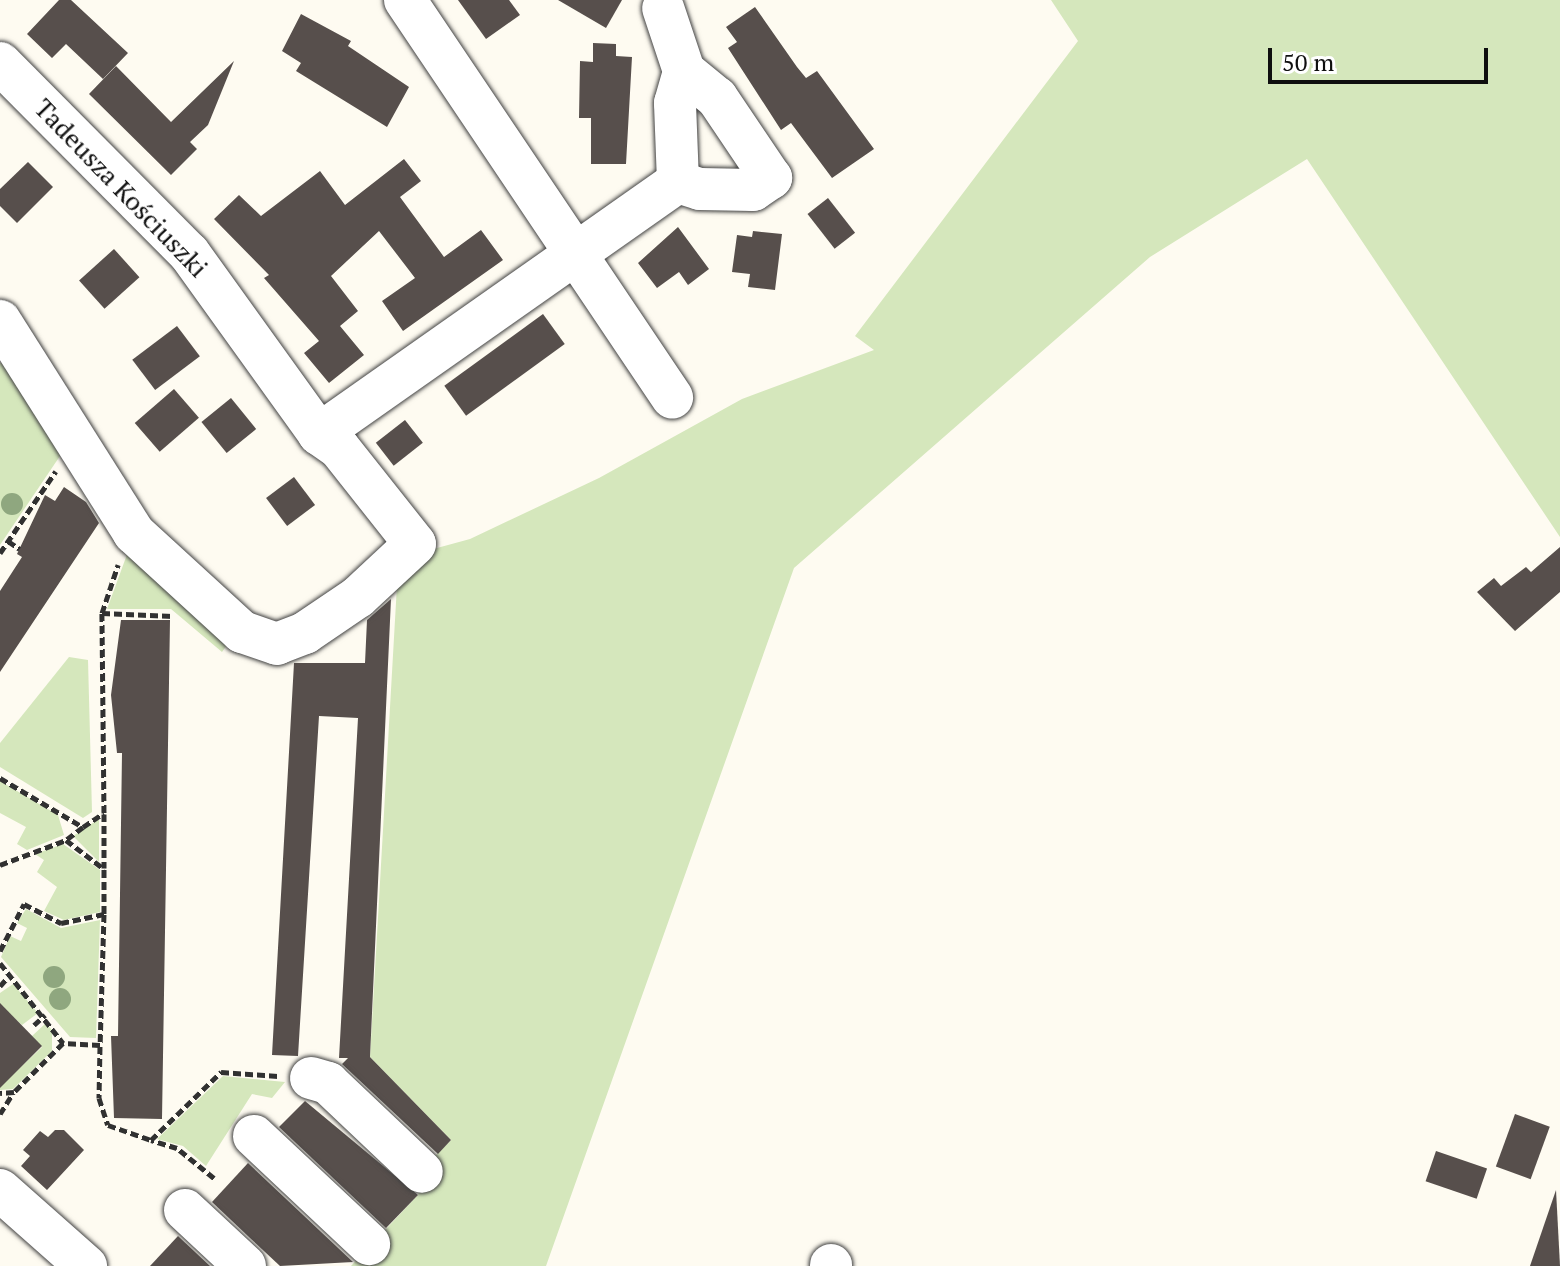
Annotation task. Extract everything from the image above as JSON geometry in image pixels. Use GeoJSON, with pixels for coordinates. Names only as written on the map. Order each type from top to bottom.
{"type":"FeatureCollection","features":[{"type":"Feature","properties":{"kind":"street"},"geometry":{"type":"LineString","coordinates":[[405,0],[569,253],[672,398]]}},
{"type":"Feature","properties":{"kind":"street"},"geometry":{"type":"LineString","coordinates":[[663,8],[684,71],[717,98],[771,178],[753,190],[700,189],[678,182]]}},
{"type":"Feature","properties":{"kind":"street","name":"Tadeusza Kościuszki"},"geometry":{"type":"LineString","coordinates":[[0,63],[189,253],[319,434],[339,448],[415,544],[358,597],[305,633],[277,644],[242,632],[215,613],[134,533]]}},
{"type":"Feature","properties":{"kind":"street"},"geometry":{"type":"LineString","coordinates":[[678,182],[675,103],[684,71]]}},
{"type":"Feature","properties":{"kind":"street"},"geometry":{"type":"LineString","coordinates":[[319,434],[569,253],[678,182]]}},
{"type":"Feature","properties":{"kind":"street"},"geometry":{"type":"LineString","coordinates":[[0,321],[134,533]]}},
{"type":"Feature","properties":{"kind":"street"},"geometry":{"type":"LineString","coordinates":[[311,1078],[328,1083],[422,1172]]}},
{"type":"Feature","properties":{"kind":"street"},"geometry":{"type":"LineString","coordinates":[[254,1136],[369,1244]]}},
{"type":"Feature","properties":{"kind":"street"},"geometry":{"type":"LineString","coordinates":[[0,1190],[86,1266]]}},
{"type":"Feature","properties":{"kind":"street"},"geometry":{"type":"LineString","coordinates":[[185,1210],[245,1266]]}},
{"type":"Feature","properties":{"kind":"path"},"geometry":{"type":"LineString","coordinates":[[0,553],[77,440]]}},
{"type":"Feature","properties":{"kind":"path"},"geometry":{"type":"LineString","coordinates":[[134,533],[102,613],[104,914],[99,1098],[108,1125],[177,1148],[214,1178]]}},
{"type":"Feature","properties":{"kind":"path"},"geometry":{"type":"LineString","coordinates":[[8,541],[20,549]]}},
{"type":"Feature","properties":{"kind":"path"},"geometry":{"type":"LineString","coordinates":[[102,613],[173,616],[183,625]]}},
{"type":"Feature","properties":{"kind":"path"},"geometry":{"type":"LineString","coordinates":[[0,778],[83,827]]}},
{"type":"Feature","properties":{"kind":"path"},"geometry":{"type":"LineString","coordinates":[[0,865],[66,840],[104,813]]}},
{"type":"Feature","properties":{"kind":"path"},"geometry":{"type":"LineString","coordinates":[[66,840],[104,869]]}},
{"type":"Feature","properties":{"kind":"path"},"geometry":{"type":"LineString","coordinates":[[0,951],[24,904],[61,923],[104,914]]}},
{"type":"Feature","properties":{"kind":"path"},"geometry":{"type":"LineString","coordinates":[[0,963],[45,1015],[63,1043]]}},
{"type":"Feature","properties":{"kind":"path"},"geometry":{"type":"LineString","coordinates":[[0,986],[11,975]]}},
{"type":"Feature","properties":{"kind":"path"},"geometry":{"type":"LineString","coordinates":[[34,1025],[45,1015]]}},
{"type":"Feature","properties":{"kind":"path"},"geometry":{"type":"LineString","coordinates":[[0,1114],[14,1092],[63,1043],[100,1045]]}},
{"type":"Feature","properties":{"kind":"path"},"geometry":{"type":"LineString","coordinates":[[151,1140],[221,1072],[311,1078]]}},
{"type":"Feature","properties":{"kind":"path"},"geometry":{"type":"LineString","coordinates":[[0,1093],[14,1092]]}},
{"type":"Feature","properties":{"kind":"green space"},"geometry":{"type":"Polygon","coordinates":[[[1051,0],[1560,0],[1560,537],[1307,159],[1150,257],[794,568],[546,1266],[351,1266],[418,1195],[432,1159],[451,1140],[370,1057],[397,585],[426,551],[470,539],[599,478],[742,399],[874,350],[855,336],[1078,41],[1051,0]]]}},
{"type":"Feature","properties":{"kind":"green space"},"geometry":{"type":"Polygon","coordinates":[[[0,363],[22,366],[62,453],[0,545],[0,363]]]}},
{"type":"Feature","properties":{"kind":"green space"},"geometry":{"type":"Polygon","coordinates":[[[129,549],[234,635],[222,652],[171,609],[107,609],[129,549]]]}},
{"type":"Feature","properties":{"kind":"green space"},"geometry":{"type":"Polygon","coordinates":[[[69,657],[88,660],[92,812],[83,818],[0,767],[0,743],[69,657]]]}},
{"type":"Feature","properties":{"kind":"green space"},"geometry":{"type":"Polygon","coordinates":[[[0,781],[58,815],[64,835],[27,850],[17,844],[26,827],[0,813],[0,781]]]}},
{"type":"Feature","properties":{"kind":"green space"},"geometry":{"type":"Polygon","coordinates":[[[99,819],[99,862],[73,836],[99,819]]]}},
{"type":"Feature","properties":{"kind":"green space"},"geometry":{"type":"Polygon","coordinates":[[[63,844],[100,870],[100,912],[64,920],[44,911],[57,887],[37,872],[44,860],[35,854],[63,844]]]}},
{"type":"Feature","properties":{"kind":"green space"},"geometry":{"type":"Polygon","coordinates":[[[26,909],[61,928],[100,920],[96,1038],[70,1037],[1,957],[10,936],[21,941],[27,928],[17,923],[26,909]]]}},
{"type":"Feature","properties":{"kind":"green space"},"geometry":{"type":"Polygon","coordinates":[[[13,984],[38,1013],[22,1025],[0,1005],[0,993],[13,984]]]}},
{"type":"Feature","properties":{"kind":"green space"},"geometry":{"type":"Polygon","coordinates":[[[46,1023],[52,1030],[52,1051],[13,1089],[0,1090],[0,1071],[8,1079],[42,1047],[32,1036],[46,1023]]]}},
{"type":"Feature","properties":{"kind":"green space"},"geometry":{"type":"Polygon","coordinates":[[[223,1076],[285,1082],[272,1098],[252,1094],[206,1166],[183,1146],[157,1139],[223,1076]]]}},
{"type":"Feature","properties":{"kind":"building"},"geometry":{"type":"Polygon","coordinates":[[[59,0],[71,0],[128,53],[103,79],[66,44],[52,58],[27,34],[59,0]]]}},
{"type":"Feature","properties":{"kind":"building"},"geometry":{"type":"Polygon","coordinates":[[[458,0],[509,0],[520,15],[486,39],[458,0]]]}},
{"type":"Feature","properties":{"kind":"building"},"geometry":{"type":"Polygon","coordinates":[[[558,0],[622,0],[606,28],[558,0]]]}},
{"type":"Feature","properties":{"kind":"building"},"geometry":{"type":"Polygon","coordinates":[[[755,7],[806,78],[817,71],[874,149],[832,178],[791,123],[781,130],[728,48],[737,42],[726,27],[755,7]]]}},
{"type":"Feature","properties":{"kind":"building"},"geometry":{"type":"Polygon","coordinates":[[[301,14],[351,41],[348,46],[409,87],[387,127],[296,71],[301,63],[282,51],[301,14]]]}},
{"type":"Feature","properties":{"kind":"building"},"geometry":{"type":"Polygon","coordinates":[[[593,43],[616,44],[616,56],[632,57],[626,164],[591,164],[591,118],[579,118],[580,61],[593,62],[593,43]]]}},
{"type":"Feature","properties":{"kind":"building"},"geometry":{"type":"Polygon","coordinates":[[[234,61],[208,125],[190,142],[197,149],[171,175],[89,94],[116,66],[171,122],[234,61]]]}},
{"type":"Feature","properties":{"kind":"building"},"geometry":{"type":"Polygon","coordinates":[[[404,159],[421,181],[400,197],[444,257],[481,230],[503,260],[403,331],[382,301],[415,278],[379,231],[331,276],[358,311],[340,326],[364,355],[329,383],[304,353],[319,341],[264,278],[269,275],[214,219],[239,195],[261,216],[320,171],[345,205],[404,159]]]}},
{"type":"Feature","properties":{"kind":"building"},"geometry":{"type":"Polygon","coordinates":[[[28,162],[53,187],[17,223],[0,206],[0,189],[28,162]]]}},
{"type":"Feature","properties":{"kind":"building"},"geometry":{"type":"Polygon","coordinates":[[[828,198],[855,233],[835,249],[808,214],[828,198]]]}},
{"type":"Feature","properties":{"kind":"building"},"geometry":{"type":"Polygon","coordinates":[[[678,227],[709,269],[688,285],[679,272],[657,288],[638,263],[678,227]]]}},
{"type":"Feature","properties":{"kind":"building"},"geometry":{"type":"Polygon","coordinates":[[[753,231],[782,234],[775,290],[748,287],[750,274],[732,272],[737,235],[752,237],[753,231]]]}},
{"type":"Feature","properties":{"kind":"building"},"geometry":{"type":"Polygon","coordinates":[[[114,249],[139,277],[104,309],[79,280],[114,249]]]}},
{"type":"Feature","properties":{"kind":"building"},"geometry":{"type":"Polygon","coordinates":[[[543,314],[565,344],[466,416],[444,386],[543,314]]]}},
{"type":"Feature","properties":{"kind":"building"},"geometry":{"type":"Polygon","coordinates":[[[177,326],[200,356],[155,390],[132,360],[177,326]]]}},
{"type":"Feature","properties":{"kind":"building"},"geometry":{"type":"Polygon","coordinates":[[[174,389],[199,418],[160,452],[135,423],[174,389]]]}},
{"type":"Feature","properties":{"kind":"building"},"geometry":{"type":"Polygon","coordinates":[[[231,398],[256,429],[227,453],[201,422],[231,398]]]}},
{"type":"Feature","properties":{"kind":"building"},"geometry":{"type":"Polygon","coordinates":[[[405,420],[423,443],[394,466],[376,443],[405,420]]]}},
{"type":"Feature","properties":{"kind":"building"},"geometry":{"type":"Polygon","coordinates":[[[294,477],[315,505],[287,526],[266,498],[294,477]]]}},
{"type":"Feature","properties":{"kind":"building"},"geometry":{"type":"Polygon","coordinates":[[[64,487],[86,502],[99,523],[0,672],[0,591],[22,557],[17,554],[45,495],[55,501],[64,487]]]}},
{"type":"Feature","properties":{"kind":"building"},"geometry":{"type":"Polygon","coordinates":[[[1560,547],[1560,592],[1515,631],[1477,592],[1494,578],[1501,586],[1526,567],[1531,572],[1560,547]]]}},
{"type":"Feature","properties":{"kind":"building"},"geometry":{"type":"Polygon","coordinates":[[[391,599],[370,1057],[451,1140],[438,1154],[342,1064],[348,1058],[339,1058],[358,718],[319,716],[298,1056],[272,1055],[294,663],[365,663],[367,620],[391,599]]]}},
{"type":"Feature","properties":{"kind":"building"},"geometry":{"type":"Polygon","coordinates":[[[121,620],[170,620],[162,1119],[114,1118],[111,1036],[118,1036],[122,753],[117,753],[111,695],[121,620]]]}},
{"type":"Feature","properties":{"kind":"building"},"geometry":{"type":"Polygon","coordinates":[[[0,1003],[42,1046],[0,1088],[0,1003]]]}},
{"type":"Feature","properties":{"kind":"building"},"geometry":{"type":"Polygon","coordinates":[[[305,1101],[418,1195],[386,1228],[279,1127],[305,1101]]]}},
{"type":"Feature","properties":{"kind":"building"},"geometry":{"type":"Polygon","coordinates":[[[1515,1114],[1550,1127],[1531,1179],[1496,1167],[1515,1114]]]}},
{"type":"Feature","properties":{"kind":"building"},"geometry":{"type":"Polygon","coordinates":[[[55,1130],[64,1130],[84,1150],[47,1190],[21,1166],[30,1156],[23,1150],[40,1131],[48,1137],[55,1130]]]}},
{"type":"Feature","properties":{"kind":"building"},"geometry":{"type":"Polygon","coordinates":[[[1436,1151],[1487,1169],[1477,1199],[1426,1181],[1436,1151]]]}},
{"type":"Feature","properties":{"kind":"building"},"geometry":{"type":"Polygon","coordinates":[[[248,1163],[353,1262],[280,1266],[250,1238],[212,1202],[248,1163]]]}},
{"type":"Feature","properties":{"kind":"building"},"geometry":{"type":"Polygon","coordinates":[[[1556,1190],[1560,1266],[1530,1266],[1556,1190]]]}},
{"type":"Feature","properties":{"kind":"building"},"geometry":{"type":"Polygon","coordinates":[[[178,1236],[210,1266],[150,1266],[178,1236]]]}}]}
